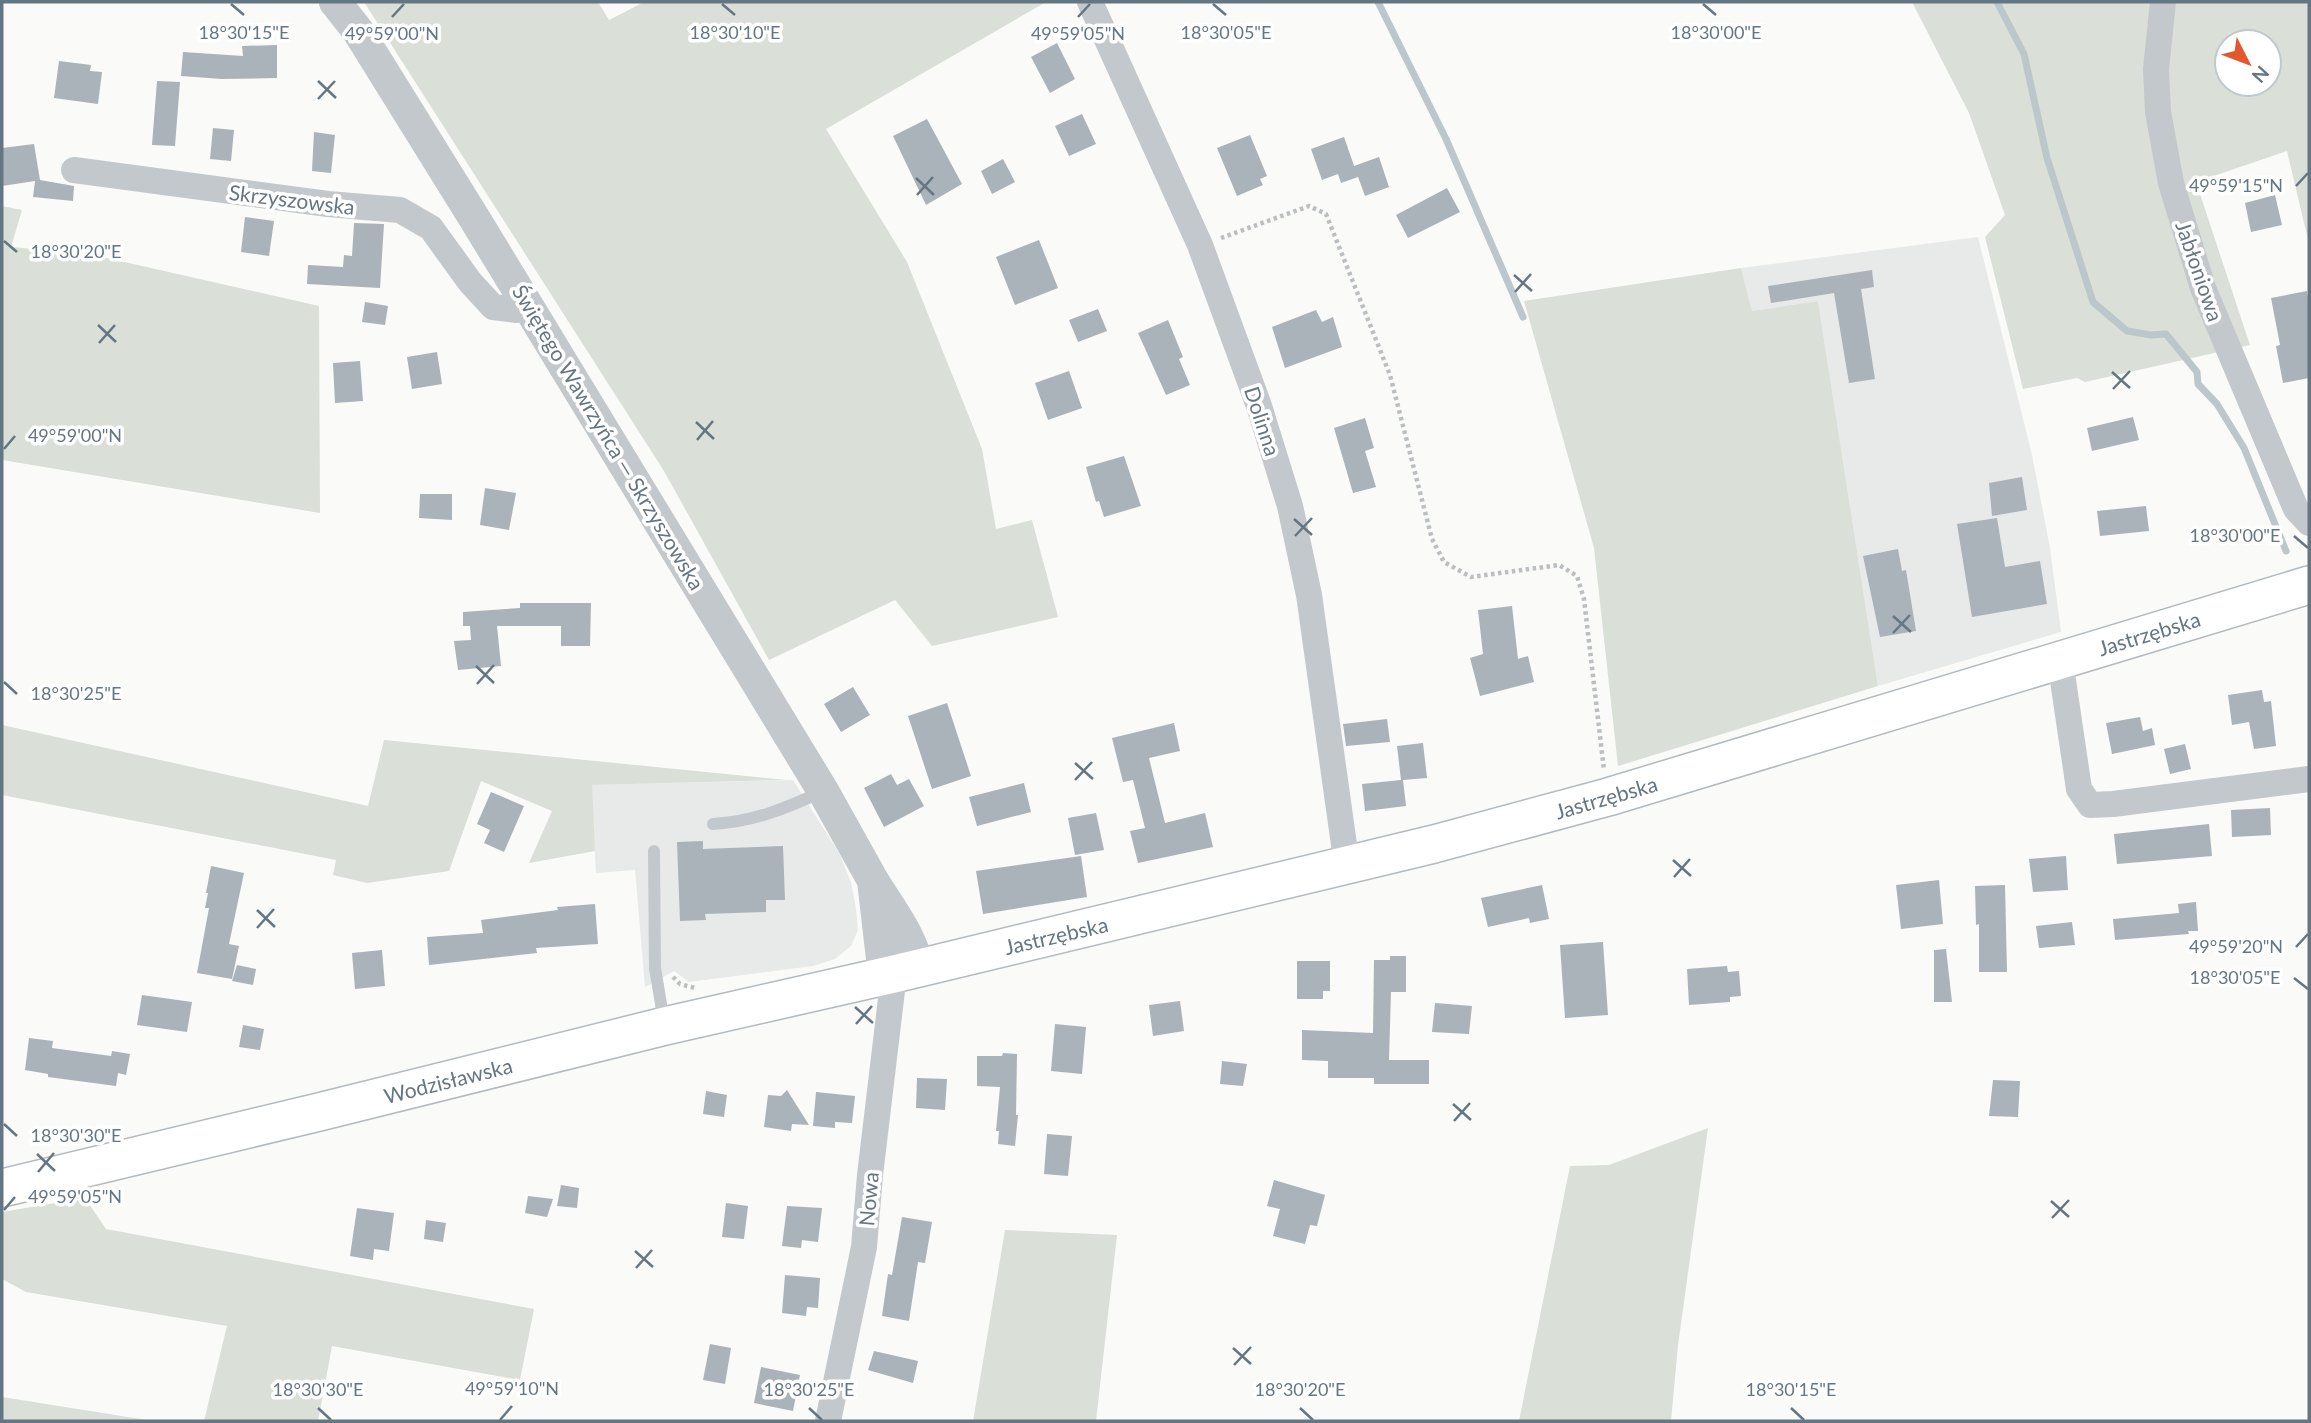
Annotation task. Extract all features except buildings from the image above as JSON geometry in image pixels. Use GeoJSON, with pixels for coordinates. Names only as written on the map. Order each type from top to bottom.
{"type":"FeatureCollection","features":[{"type":"Feature","properties":{"kind":"main road","name":"Jastrzębska"},"geometry":{"type":"LineString","coordinates":[[899,972],[1347,866],[1608,797],[2309,585]]}},
{"type":"Feature","properties":{"kind":"main road","name":"Wodzisławska"},"geometry":{"type":"LineString","coordinates":[[2,1188],[665,1026],[899,972]]}},
{"type":"Feature","properties":{"kind":"street","name":"Świętego Wawrzyńca — Skrzyszowska"},"geometry":{"type":"LineString","coordinates":[[335,2],[358,32],[527,302],[824,791],[873,880],[899,972]]}},
{"type":"Feature","properties":{"kind":"street","name":"Dolinna"},"geometry":{"type":"LineString","coordinates":[[1090,2],[1200,245],[1259,406],[1290,506],[1309,595],[1347,866]]}},
{"type":"Feature","properties":{"kind":"street","name":"Jabłoniowa"},"geometry":{"type":"LineString","coordinates":[[2163,2],[2156,69],[2158,112],[2171,183],[2207,299],[2296,509],[2309,523]]}},
{"type":"Feature","properties":{"kind":"street","name":"Skrzyszowska"},"geometry":{"type":"LineString","coordinates":[[74,170],[328,204],[400,210],[431,228],[475,289],[493,307],[517,310],[527,302]]}},
{"type":"Feature","properties":{"kind":"street"},"geometry":{"type":"LineString","coordinates":[[2060,660],[2080,789],[2090,805],[2309,779]]}},
{"type":"Feature","properties":{"kind":"street","name":"Nowa"},"geometry":{"type":"LineString","coordinates":[[828,1421],[864,1247],[870,1175],[899,972]]}},
{"type":"Feature","properties":{"kind":"lane"},"geometry":{"type":"LineString","coordinates":[[713,824],[729,823],[783,810],[824,791]]}},
{"type":"Feature","properties":{"kind":"lane"},"geometry":{"type":"LineString","coordinates":[[654,852],[655,968],[665,1026]]}},
{"type":"Feature","properties":{"kind":"path"},"geometry":{"type":"LineString","coordinates":[[1200,245],[1309,206],[1326,214],[1390,375],[1433,539],[1444,562],[1471,578],[1559,565],[1577,576],[1584,599],[1608,797]]}},
{"type":"Feature","properties":{"kind":"shaded area"},"geometry":{"type":"Polygon","coordinates":[[[364,2],[598,2],[609,20],[644,2],[1046,2],[826,129],[907,262],[982,449],[996,529],[1032,520],[1058,617],[932,646],[895,600],[769,660],[664,471],[364,2]]]}},
{"type":"Feature","properties":{"kind":"shaded area"},"geometry":{"type":"Polygon","coordinates":[[[1912,2],[2309,2],[2309,244],[2287,151],[2196,182],[2250,345],[2085,382],[2077,378],[2023,389],[1985,237],[2005,215],[1969,113],[1912,2]]]}},
{"type":"Feature","properties":{"kind":"shaded area"},"geometry":{"type":"Polygon","coordinates":[[[2,206],[22,210],[11,247],[89,254],[319,306],[320,513],[2,460],[2,206]]]}},
{"type":"Feature","properties":{"kind":"shaded area"},"geometry":{"type":"Polygon","coordinates":[[[1978,237],[2032,455],[2050,548],[2061,632],[1878,686],[1818,301],[1752,311],[1741,268],[1978,237]]]}},
{"type":"Feature","properties":{"kind":"shaded area"},"geometry":{"type":"Polygon","coordinates":[[[1741,268],[1752,311],[1818,301],[1878,686],[1618,766],[1594,548],[1524,301],[1741,268]]]}},
{"type":"Feature","properties":{"kind":"shaded area"},"geometry":{"type":"Polygon","coordinates":[[[2,725],[368,806],[384,740],[786,780],[592,785],[595,851],[529,863],[552,811],[481,781],[449,871],[367,883],[333,875],[336,860],[2,795],[2,725]]]}},
{"type":"Feature","properties":{"kind":"shaded area"},"geometry":{"type":"Polygon","coordinates":[[[793,780],[839,853],[851,882],[858,930],[851,946],[835,959],[813,966],[689,982],[674,971],[645,987],[635,870],[596,873],[591,785],[793,780]]]}},
{"type":"Feature","properties":{"kind":"shaded area"},"geometry":{"type":"Polygon","coordinates":[[[1708,1128],[1678,1345],[1671,1421],[1519,1421],[1570,1166],[1609,1165],[1708,1128]]]}},
{"type":"Feature","properties":{"kind":"shaded area"},"geometry":{"type":"Polygon","coordinates":[[[85,1198],[106,1229],[534,1309],[520,1380],[332,1346],[318,1421],[204,1421],[227,1326],[26,1292],[2,1279],[2,1212],[85,1198]]]}},
{"type":"Feature","properties":{"kind":"shaded area"},"geometry":{"type":"Polygon","coordinates":[[[1005,1230],[1117,1235],[1096,1421],[973,1421],[1005,1230]]]}},
{"type":"Feature","properties":{"kind":"shaded area"},"geometry":{"type":"Polygon","coordinates":[[[2,1397],[153,1421],[2,1421],[2,1397]]]}},
{"type":"Feature","properties":{"kind":"waterway"},"geometry":{"type":"LineString","coordinates":[[1378,2],[1446,139],[1523,317]]}},
{"type":"Feature","properties":{"kind":"waterway"},"geometry":{"type":"LineString","coordinates":[[1997,2],[2024,54],[2047,158],[2093,302],[2127,331],[2151,335],[2166,334],[2197,372],[2198,384],[2217,404],[2244,448],[2286,551]]}}]}
